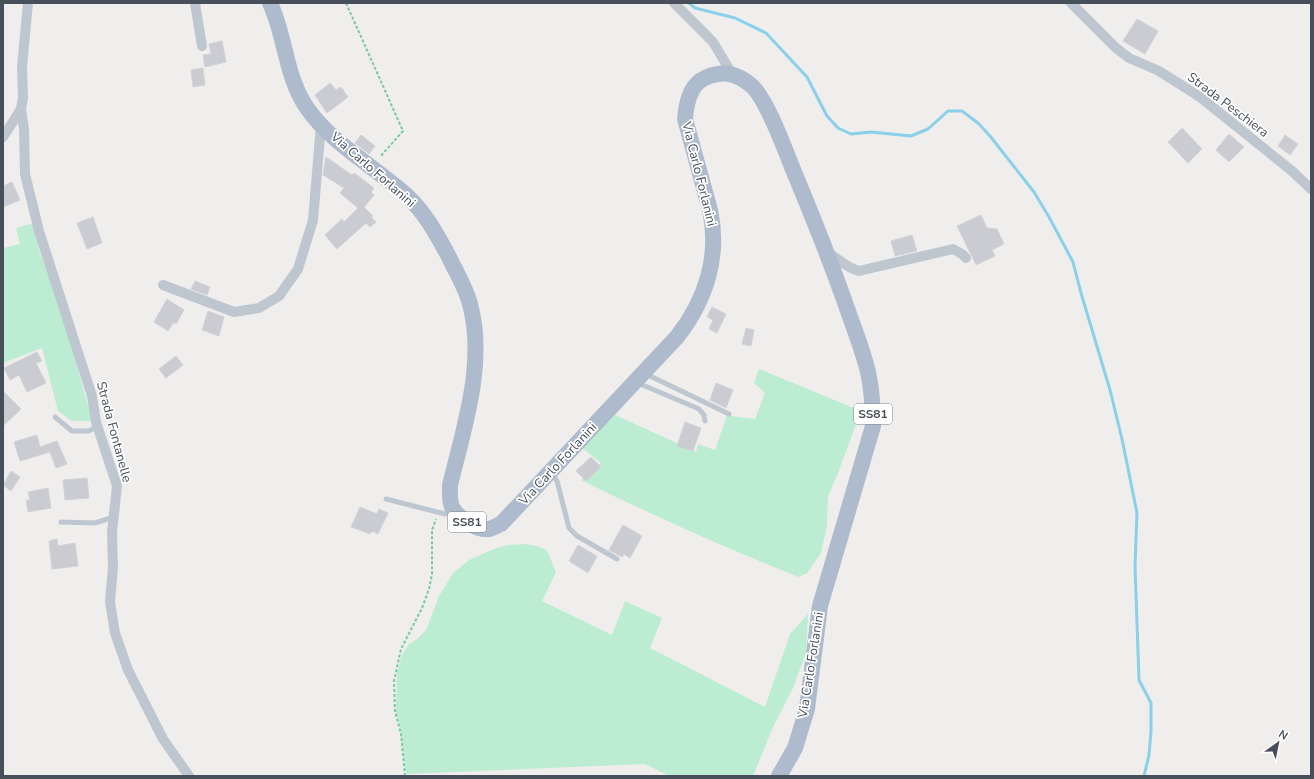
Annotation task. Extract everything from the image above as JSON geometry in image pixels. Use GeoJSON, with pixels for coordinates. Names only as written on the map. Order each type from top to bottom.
{"type":"FeatureCollection","features":[{"type":"Feature","properties":{"kind":"main road","name":"Via Carlo Forlanini"},"geometry":{"type":"LineString","coordinates":[[270,3],[292,80],[308,109],[332,136],[407,196],[426,218],[439,238],[470,302],[474,324],[475,363],[470,404],[450,485],[446,510],[480,528],[489,529],[501,524],[677,337],[696,311],[712,263],[714,244],[713,224],[710,210],[685,120],[685,106],[690,94],[703,78],[719,73],[732,74],[740,77],[753,87],[762,99],[779,135],[828,253],[868,372],[873,400],[873,426],[820,606],[807,709],[795,748],[779,776]]}},
{"type":"Feature","properties":{"kind":"street","name":"Strada Fontanelle"},"geometry":{"type":"LineString","coordinates":[[28,3],[22,67],[23,98],[21,109],[24,129],[25,174],[39,231],[92,396],[97,426],[117,486],[112,532],[113,567],[110,602],[115,633],[128,670],[163,739],[189,776]]}},
{"type":"Feature","properties":{"kind":"street"},"geometry":{"type":"LineString","coordinates":[[195,3],[202,46]]}},
{"type":"Feature","properties":{"kind":"street"},"geometry":{"type":"LineString","coordinates":[[674,3],[713,42],[732,74]]}},
{"type":"Feature","properties":{"kind":"street","name":"Strada Peschiera"},"geometry":{"type":"LineString","coordinates":[[1071,3],[1116,48],[1129,58],[1159,71],[1200,97],[1292,171],[1311,189]]}},
{"type":"Feature","properties":{"kind":"street","name":"Strada Fontanelle"},"geometry":{"type":"LineString","coordinates":[[3,137],[21,109]]}},
{"type":"Feature","properties":{"kind":"street","name":"Via Carlo Forlanini"},"geometry":{"type":"LineString","coordinates":[[163,286],[234,312],[259,308],[279,296],[298,269],[313,220],[321,125]]}},
{"type":"Feature","properties":{"kind":"street"},"geometry":{"type":"LineString","coordinates":[[828,253],[846,266],[859,271],[952,249],[962,254],[966,258]]}},
{"type":"Feature","properties":{"kind":"lane"},"geometry":{"type":"LineString","coordinates":[[639,377],[729,414]]}},
{"type":"Feature","properties":{"kind":"lane"},"geometry":{"type":"LineString","coordinates":[[639,377],[699,409],[704,414],[705,422]]}},
{"type":"Feature","properties":{"kind":"lane"},"geometry":{"type":"LineString","coordinates":[[55,417],[72,431],[89,431],[97,426]]}},
{"type":"Feature","properties":{"kind":"lane"},"geometry":{"type":"LineString","coordinates":[[550,472],[557,481],[569,528],[577,536],[617,559]]}},
{"type":"Feature","properties":{"kind":"lane"},"geometry":{"type":"LineString","coordinates":[[386,499],[446,510]]}},
{"type":"Feature","properties":{"kind":"lane"},"geometry":{"type":"LineString","coordinates":[[61,522],[95,523],[114,517]]}},
{"type":"Feature","properties":{"kind":"path"},"geometry":{"type":"LineString","coordinates":[[346,3],[403,131],[371,167]]}},
{"type":"Feature","properties":{"kind":"path"},"geometry":{"type":"LineString","coordinates":[[405,776],[401,734],[395,711],[394,681],[401,649],[422,608],[429,589],[432,574],[432,530],[446,510]]}},
{"type":"Feature","properties":{"kind":"green space"},"geometry":{"type":"Polygon","coordinates":[[[34,223],[39,250],[64,317],[92,421],[72,421],[58,411],[42,348],[3,363],[3,248],[20,244],[16,228],[34,223]]]}},
{"type":"Feature","properties":{"kind":"green space"},"geometry":{"type":"Polygon","coordinates":[[[759,369],[861,411],[828,496],[827,526],[821,553],[807,573],[799,577],[689,531],[581,480],[601,463],[578,445],[611,413],[696,452],[698,444],[715,450],[727,415],[755,419],[765,393],[754,383],[759,369]]]}},
{"type":"Feature","properties":{"kind":"green space"},"geometry":{"type":"Polygon","coordinates":[[[527,544],[545,549],[556,572],[542,601],[612,635],[625,601],[662,618],[650,648],[765,707],[790,634],[808,614],[806,653],[793,688],[773,727],[753,776],[669,776],[645,764],[406,774],[400,725],[396,712],[397,672],[402,655],[409,644],[417,639],[426,630],[439,596],[453,573],[469,560],[494,549],[507,545],[527,544]]]}},
{"type":"Feature","properties":{"kind":"building"},"geometry":{"type":"Polygon","coordinates":[[[1137,19],[1158,31],[1145,54],[1123,41],[1137,19]]]}},
{"type":"Feature","properties":{"kind":"building"},"geometry":{"type":"Polygon","coordinates":[[[222,41],[226,62],[205,67],[203,55],[211,54],[209,44],[222,41]]]}},
{"type":"Feature","properties":{"kind":"building"},"geometry":{"type":"Polygon","coordinates":[[[203,68],[205,85],[193,87],[191,70],[203,68]]]}},
{"type":"Feature","properties":{"kind":"building"},"geometry":{"type":"Polygon","coordinates":[[[330,83],[336,90],[341,87],[348,97],[327,113],[315,95],[330,83]]]}},
{"type":"Feature","properties":{"kind":"building"},"geometry":{"type":"Polygon","coordinates":[[[1182,128],[1202,149],[1188,163],[1168,142],[1182,128]]]}},
{"type":"Feature","properties":{"kind":"building"},"geometry":{"type":"Polygon","coordinates":[[[1229,134],[1244,147],[1229,162],[1216,150],[1229,134]]]}},
{"type":"Feature","properties":{"kind":"building"},"geometry":{"type":"Polygon","coordinates":[[[361,135],[375,146],[369,154],[355,143],[361,135]]]}},
{"type":"Feature","properties":{"kind":"building"},"geometry":{"type":"Polygon","coordinates":[[[1285,135],[1298,144],[1290,155],[1278,146],[1285,135]]]}},
{"type":"Feature","properties":{"kind":"building"},"geometry":{"type":"Polygon","coordinates":[[[326,157],[352,175],[354,173],[374,188],[371,192],[374,195],[364,207],[373,216],[371,217],[376,222],[370,227],[366,223],[337,249],[325,235],[342,219],[344,222],[358,208],[340,193],[344,188],[323,175],[326,157]]]}},
{"type":"Feature","properties":{"kind":"building"},"geometry":{"type":"Polygon","coordinates":[[[12,182],[20,200],[3,207],[3,186],[12,182]]]}},
{"type":"Feature","properties":{"kind":"building"},"geometry":{"type":"Polygon","coordinates":[[[981,215],[987,228],[997,229],[1004,244],[992,250],[995,256],[976,265],[957,226],[981,215]]]}},
{"type":"Feature","properties":{"kind":"building"},"geometry":{"type":"Polygon","coordinates":[[[93,217],[102,243],[87,249],[77,223],[93,217]]]}},
{"type":"Feature","properties":{"kind":"building"},"geometry":{"type":"Polygon","coordinates":[[[912,235],[917,251],[895,256],[891,241],[912,235]]]}},
{"type":"Feature","properties":{"kind":"building"},"geometry":{"type":"Polygon","coordinates":[[[195,281],[210,287],[207,295],[191,289],[195,281]]]}},
{"type":"Feature","properties":{"kind":"building"},"geometry":{"type":"Polygon","coordinates":[[[167,299],[184,310],[176,324],[174,322],[168,331],[154,322],[167,299]]]}},
{"type":"Feature","properties":{"kind":"building"},"geometry":{"type":"Polygon","coordinates":[[[712,307],[726,314],[717,333],[709,329],[713,320],[707,317],[712,307]]]}},
{"type":"Feature","properties":{"kind":"building"},"geometry":{"type":"Polygon","coordinates":[[[208,311],[224,317],[219,336],[202,330],[208,311]]]}},
{"type":"Feature","properties":{"kind":"building"},"geometry":{"type":"Polygon","coordinates":[[[746,328],[754,330],[751,346],[742,344],[746,328]]]}},
{"type":"Feature","properties":{"kind":"building"},"geometry":{"type":"Polygon","coordinates":[[[37,352],[42,361],[36,363],[46,383],[27,392],[19,375],[10,380],[4,368],[37,352]]]}},
{"type":"Feature","properties":{"kind":"building"},"geometry":{"type":"Polygon","coordinates":[[[176,356],[183,365],[166,378],[159,369],[176,356]]]}},
{"type":"Feature","properties":{"kind":"building"},"geometry":{"type":"Polygon","coordinates":[[[716,383],[733,390],[726,408],[710,400],[716,383]]]}},
{"type":"Feature","properties":{"kind":"building"},"geometry":{"type":"Polygon","coordinates":[[[3,391],[21,409],[3,426],[3,391]]]}},
{"type":"Feature","properties":{"kind":"building"},"geometry":{"type":"Polygon","coordinates":[[[685,422],[701,428],[693,451],[677,446],[685,422]]]}},
{"type":"Feature","properties":{"kind":"building"},"geometry":{"type":"Polygon","coordinates":[[[37,435],[40,447],[57,441],[67,464],[56,468],[50,452],[20,461],[14,442],[37,435]]]}},
{"type":"Feature","properties":{"kind":"building"},"geometry":{"type":"Polygon","coordinates":[[[591,457],[601,467],[586,481],[576,471],[591,457]]]}},
{"type":"Feature","properties":{"kind":"building"},"geometry":{"type":"Polygon","coordinates":[[[11,471],[20,477],[11,491],[3,485],[11,471]]]}},
{"type":"Feature","properties":{"kind":"building"},"geometry":{"type":"Polygon","coordinates":[[[87,478],[89,498],[65,500],[63,480],[87,478]]]}},
{"type":"Feature","properties":{"kind":"building"},"geometry":{"type":"Polygon","coordinates":[[[48,488],[51,508],[28,512],[26,500],[30,500],[28,492],[48,488]]]}},
{"type":"Feature","properties":{"kind":"building"},"geometry":{"type":"Polygon","coordinates":[[[360,507],[377,514],[379,509],[388,513],[378,534],[372,531],[370,534],[351,527],[360,507]]]}},
{"type":"Feature","properties":{"kind":"building"},"geometry":{"type":"Polygon","coordinates":[[[623,525],[642,536],[630,558],[624,554],[622,557],[609,550],[623,525]]]}},
{"type":"Feature","properties":{"kind":"building"},"geometry":{"type":"Polygon","coordinates":[[[57,539],[58,546],[75,543],[78,566],[52,569],[49,541],[57,539]]]}},
{"type":"Feature","properties":{"kind":"building"},"geometry":{"type":"Polygon","coordinates":[[[578,545],[597,556],[588,573],[569,561],[578,545]]]}},
{"type":"Feature","properties":{"kind":"waterway"},"geometry":{"type":"LineString","coordinates":[[689,3],[695,8],[735,18],[766,33],[807,77],[827,116],[838,128],[851,134],[871,132],[911,136],[928,129],[948,111],[962,111],[978,123],[990,136],[1034,192],[1049,217],[1073,262],[1110,390],[1122,439],[1137,513],[1135,566],[1139,680],[1151,703],[1149,755],[1144,776]]}}]}
